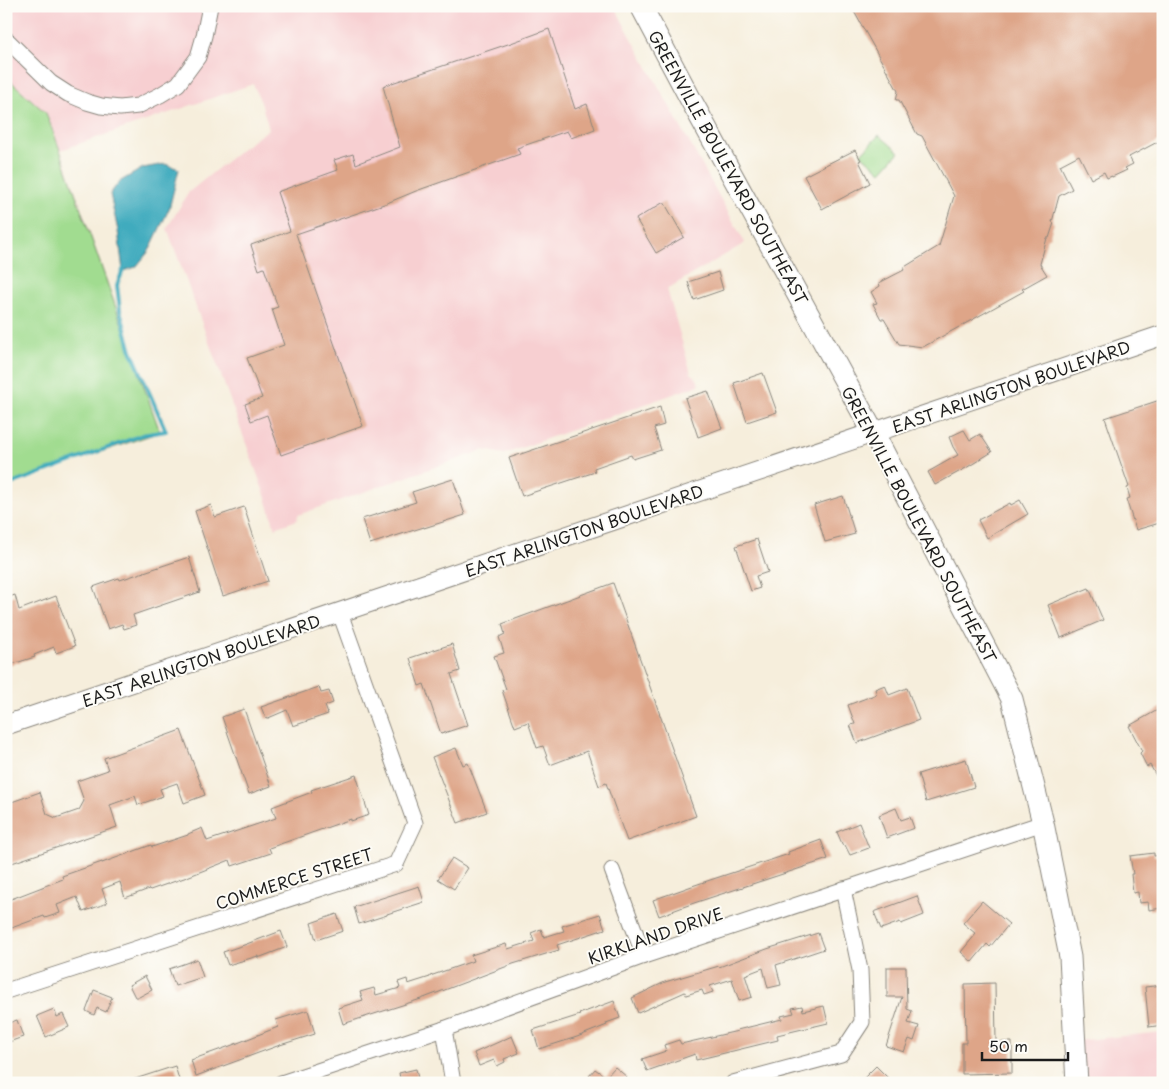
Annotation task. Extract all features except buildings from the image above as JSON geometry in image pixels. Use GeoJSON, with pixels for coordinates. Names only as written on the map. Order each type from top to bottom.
{"type":"FeatureCollection","features":[{"type":"Feature","properties":{"kind":"highway","name":"GREENVILLE BOULEVARD SOUTHEAST"},"geometry":{"type":"LineString","coordinates":[[641,6],[873,432],[1012,699],[1043,823],[1070,957],[1077,1083]]}},
{"type":"Feature","properties":{"kind":"main road","name":"EAST ARLINGTON BOULEVARD"},"geometry":{"type":"LineString","coordinates":[[6,725],[1163,335]]}},
{"type":"Feature","properties":{"kind":"street"},"geometry":{"type":"LineString","coordinates":[[6,39],[51,83],[68,94],[100,106],[120,108],[138,106],[178,84],[198,57],[210,6]]}},
{"type":"Feature","properties":{"kind":"street","name":"COMMERCE STREET"},"geometry":{"type":"LineString","coordinates":[[6,991],[396,864],[415,823],[340,613]]}},
{"type":"Feature","properties":{"kind":"street","name":"KIRKLAND DRIVE"},"geometry":{"type":"LineString","coordinates":[[281,1083],[444,1029],[644,956],[1043,823]]}},
{"type":"Feature","properties":{"kind":"street"},"geometry":{"type":"LineString","coordinates":[[612,870],[644,956]]}},
{"type":"Feature","properties":{"kind":"street"},"geometry":{"type":"LineString","coordinates":[[733,1083],[841,1054],[862,1022],[860,970],[843,889]]}},
{"type":"Feature","properties":{"kind":"street"},"geometry":{"type":"LineString","coordinates":[[444,1029],[453,1083]]}},
{"type":"Feature","properties":{"kind":"shaded area"},"geometry":{"type":"Polygon","coordinates":[[[6,6],[614,6],[745,243],[667,289],[691,373],[697,379],[699,385],[504,454],[484,450],[298,515],[297,520],[275,528],[266,498],[167,228],[189,192],[269,129],[261,102],[253,84],[61,150],[160,432],[6,483],[6,6]]]}},
{"type":"Feature","properties":{"kind":"shaded area"},"geometry":{"type":"Polygon","coordinates":[[[1163,1032],[1163,1083],[1077,1083],[1075,1041],[1163,1032]]]}},
{"type":"Feature","properties":{"kind":"green space"},"geometry":{"type":"Polygon","coordinates":[[[6,77],[46,113],[160,432],[6,486],[6,77]]]}},
{"type":"Feature","properties":{"kind":"green space"},"geometry":{"type":"Polygon","coordinates":[[[879,135],[899,152],[881,172],[861,154],[879,135]]]}},
{"type":"Feature","properties":{"kind":"water"},"geometry":{"type":"Polygon","coordinates":[[[165,164],[179,169],[169,209],[149,251],[136,267],[123,271],[118,231],[110,194],[119,182],[143,168],[165,164]]]}},
{"type":"Feature","properties":{"kind":"waterway"},"geometry":{"type":"LineString","coordinates":[[6,486],[142,435],[166,431],[130,348],[120,310],[117,285],[124,268]]}}]}
